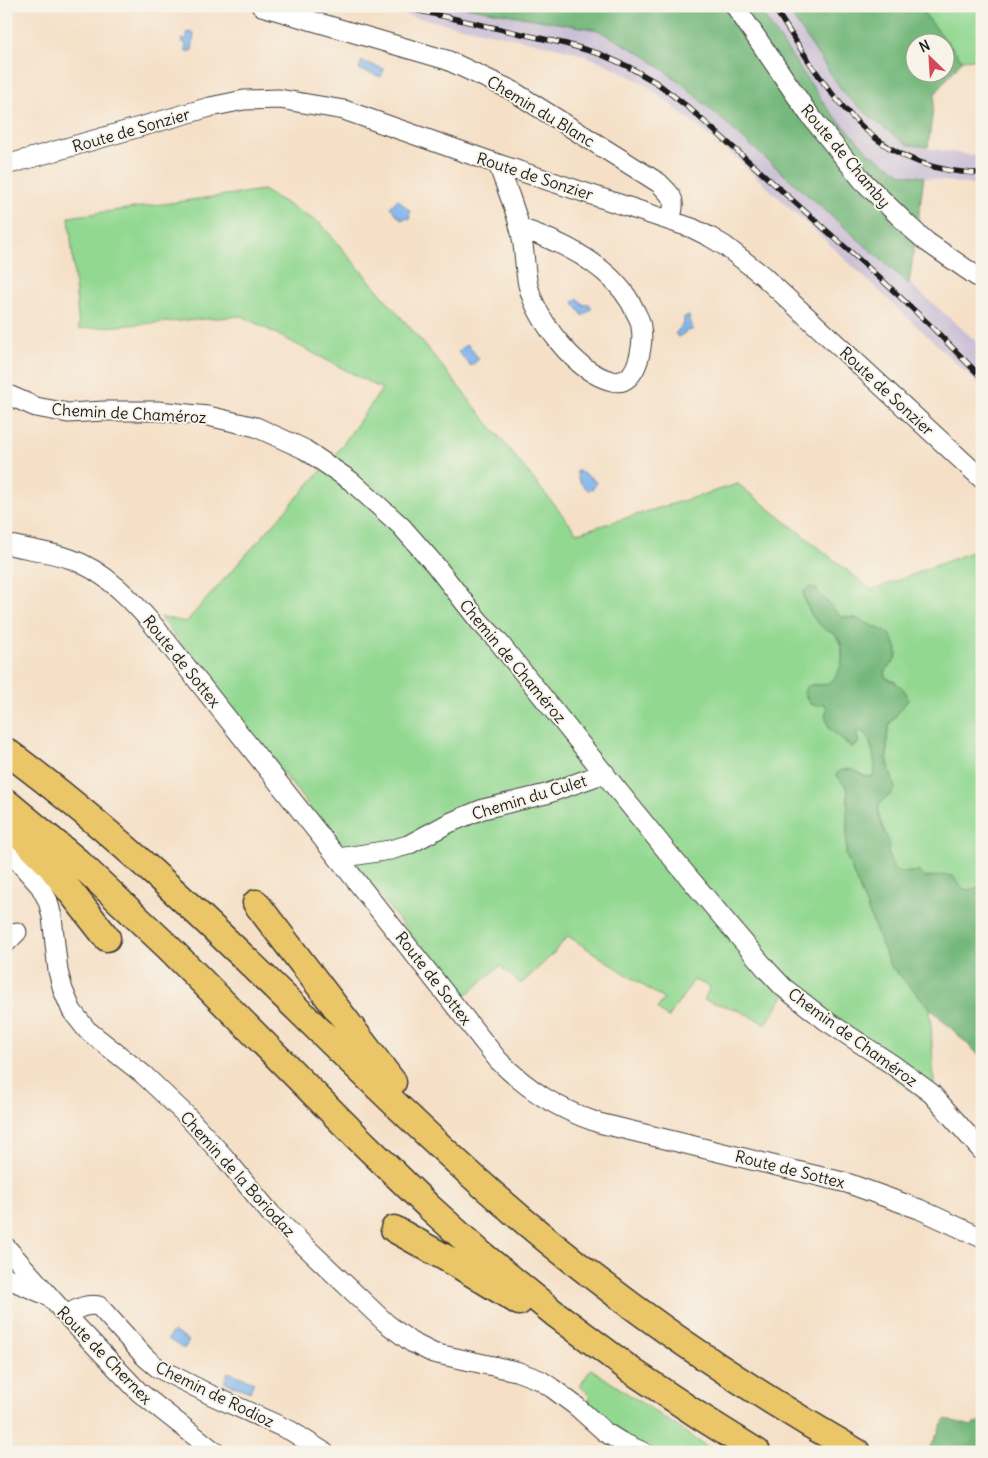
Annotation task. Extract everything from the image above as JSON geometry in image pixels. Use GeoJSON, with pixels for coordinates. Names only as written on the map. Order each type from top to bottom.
{"type":"FeatureCollection","features":[{"type":"Feature","properties":{"kind":"highway"},"geometry":{"type":"LineString","coordinates":[[6,751],[74,803],[140,860],[210,924],[408,1116],[480,1182],[556,1246],[660,1326],[760,1393],[857,1452]]}},
{"type":"Feature","properties":{"kind":"highway"},"geometry":{"type":"LineString","coordinates":[[6,802],[77,861],[170,948],[356,1137],[429,1207],[480,1253],[554,1313],[632,1371]]}},
{"type":"Feature","properties":{"kind":"highway"},"geometry":{"type":"LineString","coordinates":[[6,821],[48,863],[107,938]]}},
{"type":"Feature","properties":{"kind":"highway"},"geometry":{"type":"LineString","coordinates":[[256,903],[443,1148]]}},
{"type":"Feature","properties":{"kind":"highway"},"geometry":{"type":"LineString","coordinates":[[394,1229],[460,1266],[632,1371],[757,1452]]}},
{"type":"Feature","properties":{"kind":"street","name":"Chemin du Blanc"},"geometry":{"type":"LineString","coordinates":[[261,6],[447,60],[511,90],[658,183],[671,195],[674,205],[670,220]]}},
{"type":"Feature","properties":{"kind":"street","name":"Route de Chamby"},"geometry":{"type":"LineString","coordinates":[[735,6],[808,113],[863,182],[912,229],[982,280]]}},
{"type":"Feature","properties":{"kind":"street","name":"Route de Sonzier"},"geometry":{"type":"LineString","coordinates":[[6,165],[210,107],[244,100],[279,98],[344,110],[498,164],[670,220],[710,237],[739,256],[762,275],[982,479]]}},
{"type":"Feature","properties":{"kind":"street"},"geometry":{"type":"LineString","coordinates":[[498,164],[520,228],[528,285],[533,300],[552,335],[564,349],[593,374],[613,382],[620,382],[626,379],[632,374],[636,366],[640,354],[641,341],[641,326],[631,302],[612,278],[584,258],[545,236],[520,228]]}},
{"type":"Feature","properties":{"kind":"street","name":"Chemin de Chaméroz"},"geometry":{"type":"LineString","coordinates":[[6,394],[36,407],[68,413],[158,411],[208,416],[256,427],[304,449],[351,482],[401,526],[436,566],[669,854],[766,970],[783,987],[825,1020],[893,1065],[931,1093],[982,1151]]}},
{"type":"Feature","properties":{"kind":"street","name":"Route de Sottex"},"geometry":{"type":"LineString","coordinates":[[6,544],[70,559],[90,568],[135,603],[162,634],[498,1060],[520,1081],[534,1091],[553,1104],[599,1123],[847,1183],[919,1208],[982,1238]]}},
{"type":"Feature","properties":{"kind":"street","name":"Chemin du Culet"},"geometry":{"type":"LineString","coordinates":[[339,858],[390,850],[408,845],[450,823],[483,809],[546,794],[605,773]]}},
{"type":"Feature","properties":{"kind":"street","name":"Chemin de la Boriodaz"},"geometry":{"type":"LineString","coordinates":[[6,851],[17,860],[40,886],[48,901],[52,917],[58,971],[63,990],[72,1011],[88,1030],[144,1075],[186,1115],[225,1158],[271,1214],[386,1323],[411,1342],[433,1353],[516,1372],[540,1380],[576,1406],[605,1432],[643,1452]]}},
{"type":"Feature","properties":{"kind":"street","name":"Route de Chernex"},"geometry":{"type":"LineString","coordinates":[[6,1247],[66,1315],[139,1392],[215,1452]]}},
{"type":"Feature","properties":{"kind":"street"},"geometry":{"type":"LineString","coordinates":[[6,1277],[48,1295]]}},
{"type":"Feature","properties":{"kind":"street","name":"Chemin de Rodioz"},"geometry":{"type":"LineString","coordinates":[[66,1315],[82,1306],[92,1304],[100,1306],[145,1357],[158,1368],[211,1395],[292,1431],[324,1452]]}},
{"type":"Feature","properties":{"kind":"shaded area"},"geometry":{"type":"Polygon","coordinates":[[[363,6],[459,6],[598,30],[645,56],[681,83],[982,346],[982,387],[728,151],[643,83],[604,63],[569,50],[363,6]]]}},
{"type":"Feature","properties":{"kind":"shaded area"},"geometry":{"type":"Polygon","coordinates":[[[757,6],[785,6],[845,95],[879,124],[908,145],[982,157],[982,185],[976,186],[902,174],[868,152],[828,109],[757,6]]]}},
{"type":"Feature","properties":{"kind":"green space"},"geometry":{"type":"Polygon","coordinates":[[[459,6],[757,6],[828,109],[868,152],[902,174],[924,177],[909,284],[681,83],[645,56],[598,30],[459,6]]]}},
{"type":"Feature","properties":{"kind":"green space"},"geometry":{"type":"Polygon","coordinates":[[[785,6],[918,6],[939,32],[906,32],[906,82],[945,82],[935,94],[928,147],[908,145],[879,124],[845,95],[785,6]]]}},
{"type":"Feature","properties":{"kind":"green space"},"geometry":{"type":"Polygon","coordinates":[[[918,6],[982,6],[982,58],[962,60],[956,53],[956,32],[939,32],[918,6]]]}},
{"type":"Feature","properties":{"kind":"green space"},"geometry":{"type":"Polygon","coordinates":[[[956,53],[962,60],[956,68],[956,53]]]}},
{"type":"Feature","properties":{"kind":"green space"},"geometry":{"type":"Polygon","coordinates":[[[263,190],[321,224],[424,344],[577,533],[738,484],[872,590],[974,551],[982,556],[982,886],[967,890],[962,888],[952,876],[925,877],[911,872],[900,873],[893,870],[888,853],[890,845],[878,811],[880,803],[893,792],[894,785],[887,758],[887,737],[890,723],[908,700],[896,682],[886,678],[885,675],[886,669],[893,663],[897,649],[890,634],[856,618],[841,617],[804,591],[805,602],[818,623],[837,637],[842,650],[842,662],[838,673],[831,682],[819,685],[812,684],[804,693],[810,704],[826,705],[844,742],[851,747],[857,745],[857,732],[860,731],[868,735],[872,750],[875,766],[874,776],[867,777],[857,771],[841,781],[848,792],[846,855],[890,965],[930,1008],[934,1084],[930,1105],[785,994],[766,1024],[736,1009],[704,1000],[710,987],[694,980],[668,1018],[657,1009],[664,999],[568,936],[550,957],[521,984],[500,966],[461,999],[160,617],[186,622],[336,454],[382,389],[242,316],[79,329],[69,217],[263,190]]]}},
{"type":"Feature","properties":{"kind":"green space"},"geometry":{"type":"Polygon","coordinates":[[[810,587],[816,589],[841,617],[854,618],[884,631],[889,634],[895,644],[897,655],[885,675],[886,678],[903,689],[908,700],[890,723],[887,737],[887,758],[895,790],[880,803],[878,811],[890,845],[888,853],[894,870],[904,873],[920,872],[925,877],[953,876],[962,888],[967,890],[982,886],[982,1058],[930,1008],[890,965],[846,855],[848,792],[837,776],[837,773],[850,769],[865,776],[874,776],[875,761],[867,735],[860,731],[857,732],[859,741],[857,745],[851,747],[829,728],[825,714],[827,710],[826,705],[816,706],[810,704],[804,693],[806,687],[832,681],[840,668],[842,659],[841,645],[837,636],[822,627],[814,618],[805,602],[804,591],[810,587]]]}},
{"type":"Feature","properties":{"kind":"green space"},"geometry":{"type":"Polygon","coordinates":[[[591,1369],[716,1452],[666,1452],[664,1450],[663,1452],[655,1452],[631,1441],[610,1427],[587,1404],[590,1395],[580,1386],[591,1369]]]}},
{"type":"Feature","properties":{"kind":"green space"},"geometry":{"type":"Polygon","coordinates":[[[945,1419],[972,1426],[982,1420],[982,1452],[928,1452],[945,1419]]]}},
{"type":"Feature","properties":{"kind":"water"},"geometry":{"type":"Polygon","coordinates":[[[187,32],[194,33],[192,51],[185,51],[186,43],[181,42],[182,39],[187,39],[187,32]]]}},
{"type":"Feature","properties":{"kind":"water"},"geometry":{"type":"Polygon","coordinates":[[[362,61],[384,69],[381,77],[359,69],[362,61]]]}},
{"type":"Feature","properties":{"kind":"water"},"geometry":{"type":"Polygon","coordinates":[[[398,199],[411,212],[409,219],[405,218],[402,220],[390,207],[398,199]]]}},
{"type":"Feature","properties":{"kind":"water"},"geometry":{"type":"Polygon","coordinates":[[[577,298],[584,305],[589,304],[592,308],[583,316],[573,302],[577,298]]]}},
{"type":"Feature","properties":{"kind":"water"},"geometry":{"type":"Polygon","coordinates":[[[689,316],[693,329],[688,330],[679,337],[675,334],[684,323],[684,317],[689,316]]]}},
{"type":"Feature","properties":{"kind":"water"},"geometry":{"type":"Polygon","coordinates":[[[467,344],[479,359],[471,366],[458,352],[467,344]]]}},
{"type":"Feature","properties":{"kind":"water"},"geometry":{"type":"Polygon","coordinates":[[[577,470],[590,477],[596,483],[593,489],[588,490],[582,484],[578,479],[577,470]]]}},
{"type":"Feature","properties":{"kind":"water"},"geometry":{"type":"Polygon","coordinates":[[[173,1331],[189,1341],[184,1349],[168,1339],[173,1331]]]}},
{"type":"Feature","properties":{"kind":"water"},"geometry":{"type":"Polygon","coordinates":[[[228,1372],[254,1382],[250,1392],[224,1382],[228,1372]]]}},
{"type":"Feature","properties":{"kind":"railway"},"geometry":{"type":"LineString","coordinates":[[398,6],[566,44],[600,54],[627,66],[657,83],[689,108],[883,281],[982,378]]}},
{"type":"Feature","properties":{"kind":"railway"},"geometry":{"type":"LineString","coordinates":[[773,6],[833,95],[855,120],[880,142],[909,158],[943,169],[982,173]]}}]}
